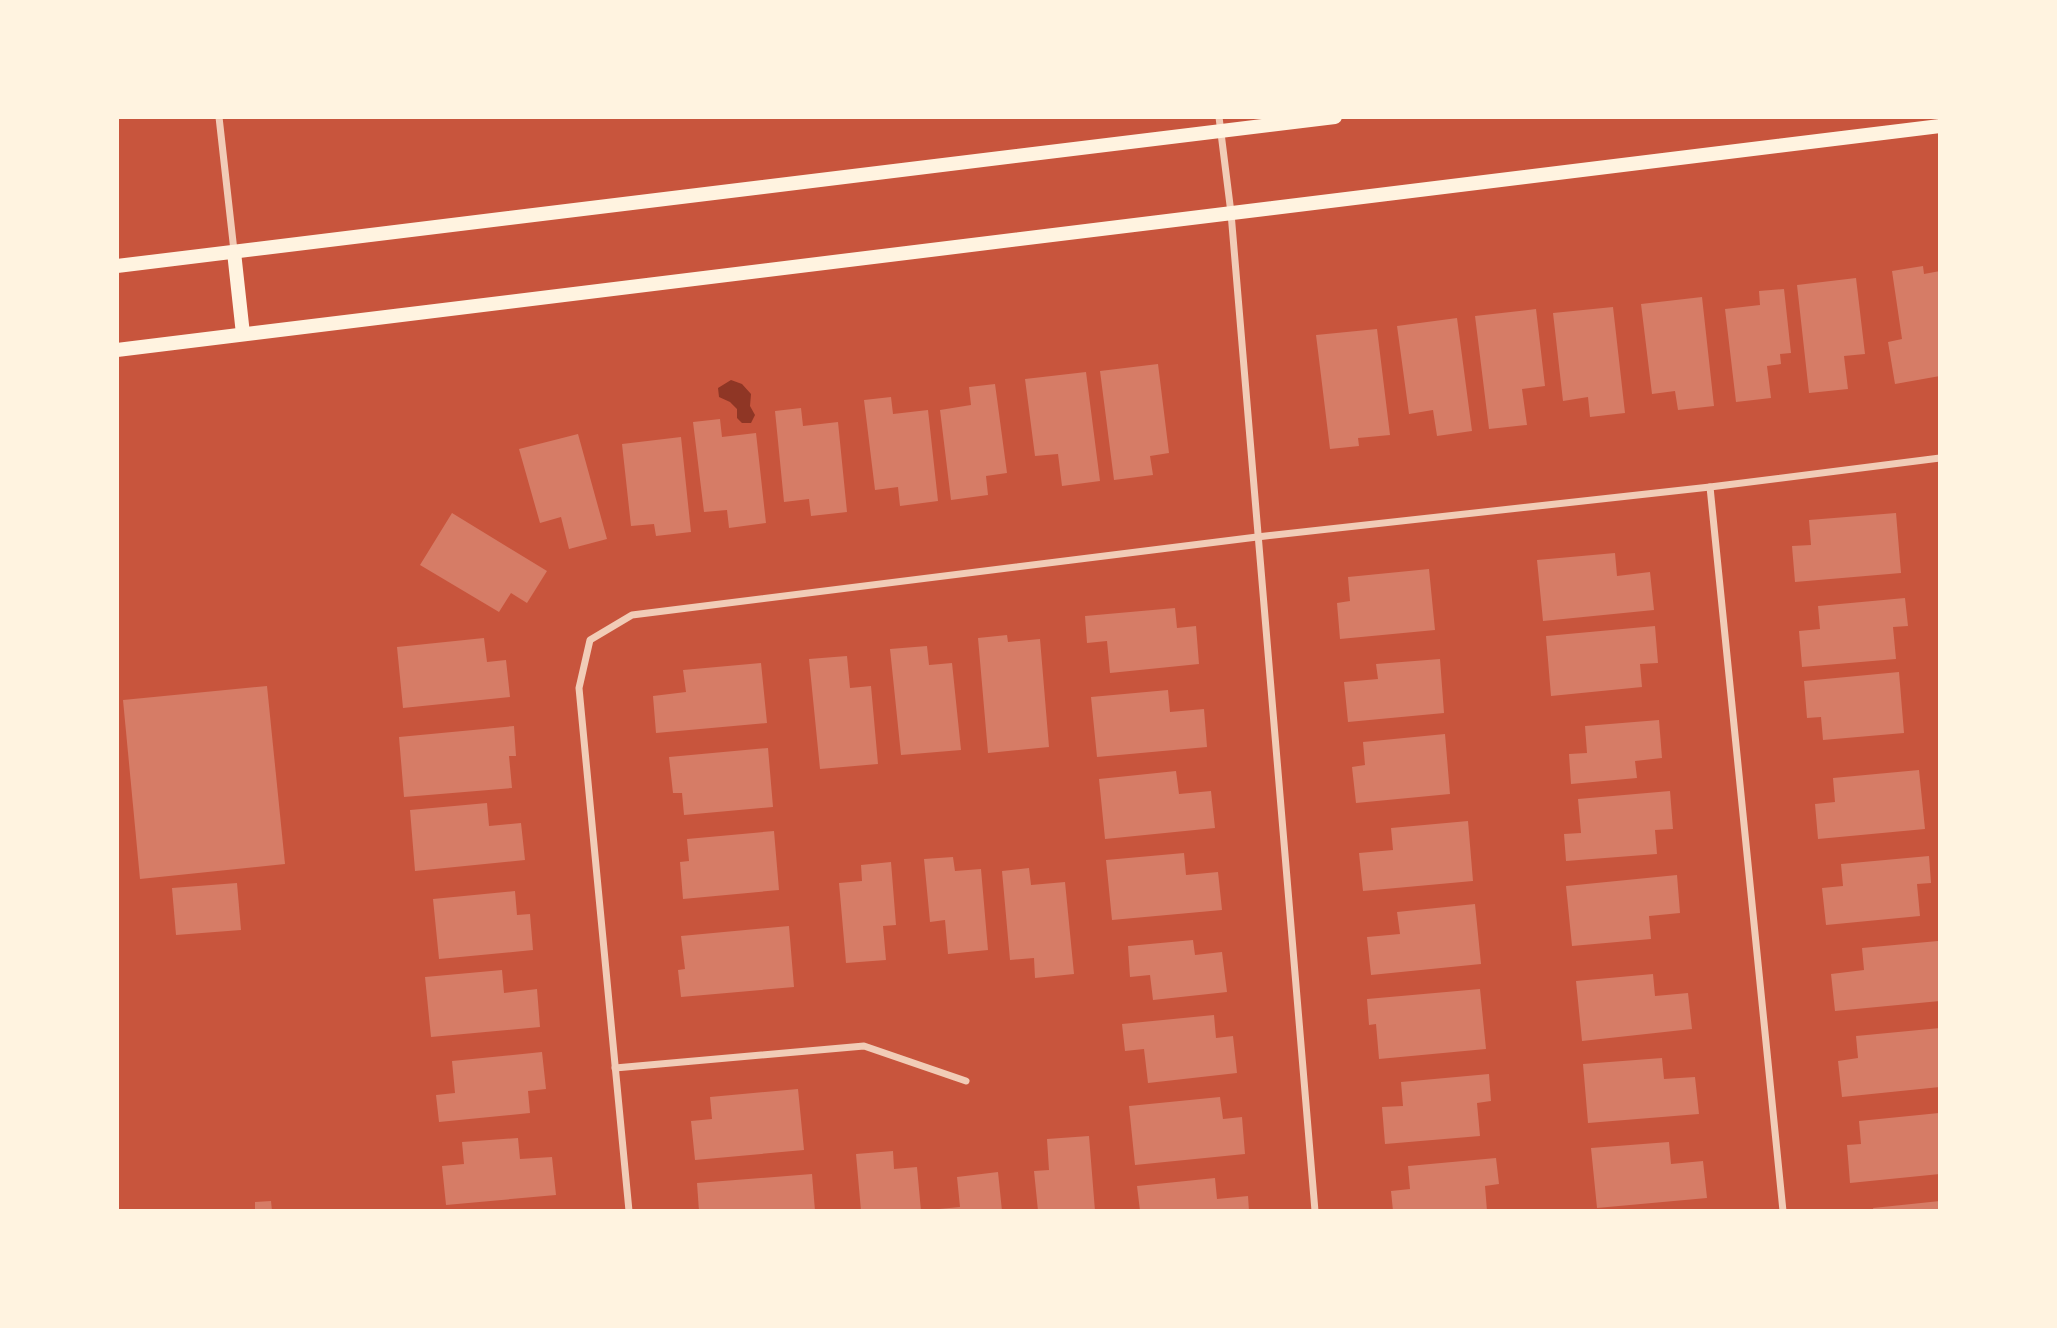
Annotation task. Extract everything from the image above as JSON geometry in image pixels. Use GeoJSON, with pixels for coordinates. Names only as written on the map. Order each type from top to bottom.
{"type":"FeatureCollection","features":[{"type":"Feature","properties":{"kind":"main road"},"geometry":{"type":"LineString","coordinates":[[117,266],[1219,124],[1335,117]]}},
{"type":"Feature","properties":{"kind":"main road"},"geometry":{"type":"LineString","coordinates":[[117,349],[1940,126]]}},
{"type":"Feature","properties":{"kind":"main road"},"geometry":{"type":"LineString","coordinates":[[234,252],[243,334]]}},
{"type":"Feature","properties":{"kind":"street"},"geometry":{"type":"LineString","coordinates":[[219,117],[234,252]]}},
{"type":"Feature","properties":{"kind":"street"},"geometry":{"type":"LineString","coordinates":[[1219,124],[1231,213],[1315,1211]]}},
{"type":"Feature","properties":{"kind":"street"},"geometry":{"type":"LineString","coordinates":[[629,1211],[579,688],[590,640],[632,615],[1257,537],[1710,487],[1940,458]]}},
{"type":"Feature","properties":{"kind":"street"},"geometry":{"type":"LineString","coordinates":[[1710,487],[1783,1211]]}},
{"type":"Feature","properties":{"kind":"street"},"geometry":{"type":"LineString","coordinates":[[615,1068],[863,1046],[966,1081]]}},
{"type":"Feature","properties":{"kind":"shaded area"},"geometry":{"type":"Polygon","coordinates":[[[731,380],[742,384],[751,394],[750,406],[755,415],[751,423],[742,423],[737,418],[737,409],[719,397],[718,388],[731,380]]]}},
{"type":"Feature","properties":{"kind":"building"},"geometry":{"type":"Polygon","coordinates":[[[1923,266],[1924,274],[1940,271],[1940,376],[1895,384],[1888,342],[1902,339],[1892,271],[1923,266]]]}},
{"type":"Feature","properties":{"kind":"building"},"geometry":{"type":"Polygon","coordinates":[[[1856,278],[1865,354],[1844,356],[1848,389],[1809,393],[1797,285],[1856,278]]]}},
{"type":"Feature","properties":{"kind":"building"},"geometry":{"type":"Polygon","coordinates":[[[1784,289],[1791,353],[1780,354],[1781,364],[1767,366],[1771,398],[1736,402],[1725,309],[1760,305],[1759,291],[1784,289]]]}},
{"type":"Feature","properties":{"kind":"building"},"geometry":{"type":"Polygon","coordinates":[[[1702,297],[1714,406],[1678,410],[1675,391],[1652,394],[1641,304],[1702,297]]]}},
{"type":"Feature","properties":{"kind":"building"},"geometry":{"type":"Polygon","coordinates":[[[1613,307],[1625,413],[1590,417],[1588,397],[1563,401],[1553,313],[1613,307]]]}},
{"type":"Feature","properties":{"kind":"building"},"geometry":{"type":"Polygon","coordinates":[[[1536,309],[1545,386],[1522,389],[1527,425],[1489,429],[1475,316],[1536,309]]]}},
{"type":"Feature","properties":{"kind":"building"},"geometry":{"type":"Polygon","coordinates":[[[1457,318],[1472,431],[1437,436],[1433,410],[1409,414],[1397,326],[1457,318]]]}},
{"type":"Feature","properties":{"kind":"building"},"geometry":{"type":"Polygon","coordinates":[[[1377,329],[1390,435],[1358,438],[1359,446],[1330,449],[1316,335],[1377,329]]]}},
{"type":"Feature","properties":{"kind":"building"},"geometry":{"type":"Polygon","coordinates":[[[1158,364],[1169,453],[1150,456],[1153,475],[1114,480],[1100,371],[1158,364]]]}},
{"type":"Feature","properties":{"kind":"building"},"geometry":{"type":"Polygon","coordinates":[[[1086,372],[1100,481],[1062,486],[1058,454],[1035,456],[1025,379],[1086,372]]]}},
{"type":"Feature","properties":{"kind":"building"},"geometry":{"type":"Polygon","coordinates":[[[995,384],[1007,473],[986,476],[988,495],[951,500],[940,410],[971,405],[969,387],[995,384]]]}},
{"type":"Feature","properties":{"kind":"building"},"geometry":{"type":"Polygon","coordinates":[[[891,397],[893,414],[928,410],[938,501],[900,506],[898,487],[875,490],[864,400],[891,397]]]}},
{"type":"Feature","properties":{"kind":"building"},"geometry":{"type":"Polygon","coordinates":[[[801,408],[803,426],[838,422],[847,512],[811,516],[809,499],[784,502],[775,411],[801,408]]]}},
{"type":"Feature","properties":{"kind":"building"},"geometry":{"type":"Polygon","coordinates":[[[720,419],[722,437],[756,433],[766,523],[729,528],[727,510],[704,512],[693,422],[720,419]]]}},
{"type":"Feature","properties":{"kind":"building"},"geometry":{"type":"Polygon","coordinates":[[[578,434],[607,539],[569,549],[561,517],[540,523],[519,449],[578,434]]]}},
{"type":"Feature","properties":{"kind":"building"},"geometry":{"type":"Polygon","coordinates":[[[681,437],[691,532],[656,536],[654,524],[631,526],[622,444],[681,437]]]}},
{"type":"Feature","properties":{"kind":"building"},"geometry":{"type":"Polygon","coordinates":[[[452,513],[547,571],[527,603],[511,593],[499,612],[420,565],[452,513]]]}},
{"type":"Feature","properties":{"kind":"building"},"geometry":{"type":"Polygon","coordinates":[[[1896,513],[1901,573],[1795,582],[1792,546],[1811,545],[1809,520],[1896,513]]]}},
{"type":"Feature","properties":{"kind":"building"},"geometry":{"type":"Polygon","coordinates":[[[1615,553],[1617,576],[1650,572],[1654,610],[1543,621],[1537,560],[1615,553]]]}},
{"type":"Feature","properties":{"kind":"building"},"geometry":{"type":"Polygon","coordinates":[[[1429,569],[1435,630],[1340,639],[1337,603],[1350,601],[1348,577],[1429,569]]]}},
{"type":"Feature","properties":{"kind":"building"},"geometry":{"type":"Polygon","coordinates":[[[1905,598],[1908,626],[1893,627],[1896,659],[1802,667],[1799,631],[1820,629],[1818,606],[1905,598]]]}},
{"type":"Feature","properties":{"kind":"building"},"geometry":{"type":"Polygon","coordinates":[[[1175,608],[1177,628],[1196,626],[1199,664],[1110,673],[1107,641],[1087,643],[1085,616],[1175,608]]]}},
{"type":"Feature","properties":{"kind":"building"},"geometry":{"type":"Polygon","coordinates":[[[1655,626],[1658,663],[1640,664],[1642,687],[1551,696],[1546,636],[1655,626]]]}},
{"type":"Feature","properties":{"kind":"building"},"geometry":{"type":"Polygon","coordinates":[[[1007,635],[1008,642],[1040,639],[1049,747],[988,753],[978,638],[1007,635]]]}},
{"type":"Feature","properties":{"kind":"building"},"geometry":{"type":"Polygon","coordinates":[[[484,638],[487,662],[506,660],[510,697],[403,708],[397,647],[484,638]]]}},
{"type":"Feature","properties":{"kind":"building"},"geometry":{"type":"Polygon","coordinates":[[[927,646],[929,665],[952,663],[961,750],[901,755],[890,649],[927,646]]]}},
{"type":"Feature","properties":{"kind":"building"},"geometry":{"type":"Polygon","coordinates":[[[847,656],[850,688],[871,686],[878,764],[820,769],[809,659],[847,656]]]}},
{"type":"Feature","properties":{"kind":"building"},"geometry":{"type":"Polygon","coordinates":[[[1440,659],[1444,713],[1348,722],[1344,682],[1378,679],[1376,664],[1440,659]]]}},
{"type":"Feature","properties":{"kind":"building"},"geometry":{"type":"Polygon","coordinates":[[[761,663],[767,723],[656,733],[653,696],[686,692],[683,670],[761,663]]]}},
{"type":"Feature","properties":{"kind":"building"},"geometry":{"type":"Polygon","coordinates":[[[1899,672],[1904,733],[1823,740],[1821,717],[1807,718],[1804,681],[1899,672]]]}},
{"type":"Feature","properties":{"kind":"building"},"geometry":{"type":"Polygon","coordinates":[[[267,686],[285,864],[140,879],[123,700],[267,686]]]}},
{"type":"Feature","properties":{"kind":"building"},"geometry":{"type":"Polygon","coordinates":[[[1168,690],[1170,712],[1204,709],[1207,747],[1097,757],[1091,697],[1168,690]]]}},
{"type":"Feature","properties":{"kind":"building"},"geometry":{"type":"Polygon","coordinates":[[[1659,720],[1662,758],[1635,761],[1637,778],[1571,784],[1569,754],[1587,753],[1585,726],[1659,720]]]}},
{"type":"Feature","properties":{"kind":"building"},"geometry":{"type":"Polygon","coordinates":[[[514,726],[516,756],[509,756],[512,788],[404,797],[399,737],[514,726]]]}},
{"type":"Feature","properties":{"kind":"building"},"geometry":{"type":"Polygon","coordinates":[[[1445,734],[1450,794],[1356,803],[1352,767],[1365,765],[1363,742],[1445,734]]]}},
{"type":"Feature","properties":{"kind":"building"},"geometry":{"type":"Polygon","coordinates":[[[768,748],[773,807],[684,815],[682,793],[673,793],[669,757],[768,748]]]}},
{"type":"Feature","properties":{"kind":"building"},"geometry":{"type":"Polygon","coordinates":[[[1919,770],[1925,829],[1818,839],[1815,804],[1835,802],[1833,778],[1919,770]]]}},
{"type":"Feature","properties":{"kind":"building"},"geometry":{"type":"Polygon","coordinates":[[[1176,771],[1179,794],[1211,791],[1215,828],[1105,839],[1099,779],[1176,771]]]}},
{"type":"Feature","properties":{"kind":"building"},"geometry":{"type":"Polygon","coordinates":[[[1670,791],[1673,829],[1655,830],[1657,854],[1566,861],[1564,834],[1581,833],[1578,799],[1670,791]]]}},
{"type":"Feature","properties":{"kind":"building"},"geometry":{"type":"Polygon","coordinates":[[[487,803],[489,826],[521,823],[525,860],[415,871],[410,810],[487,803]]]}},
{"type":"Feature","properties":{"kind":"building"},"geometry":{"type":"Polygon","coordinates":[[[1468,821],[1473,881],[1363,891],[1359,853],[1393,850],[1391,828],[1468,821]]]}},
{"type":"Feature","properties":{"kind":"building"},"geometry":{"type":"Polygon","coordinates":[[[774,831],[779,890],[683,899],[680,862],[689,861],[687,839],[774,831]]]}},
{"type":"Feature","properties":{"kind":"building"},"geometry":{"type":"Polygon","coordinates":[[[1184,853],[1186,875],[1218,872],[1222,910],[1112,920],[1106,860],[1184,853]]]}},
{"type":"Feature","properties":{"kind":"building"},"geometry":{"type":"Polygon","coordinates":[[[1929,856],[1931,883],[1917,884],[1920,916],[1826,925],[1822,888],[1843,886],[1841,864],[1929,856]]]}},
{"type":"Feature","properties":{"kind":"building"},"geometry":{"type":"Polygon","coordinates":[[[953,857],[955,871],[981,869],[988,950],[948,954],[945,920],[930,922],[924,859],[953,857]]]}},
{"type":"Feature","properties":{"kind":"building"},"geometry":{"type":"Polygon","coordinates":[[[891,862],[896,925],[883,926],[886,960],[846,963],[839,883],[862,881],[861,865],[891,862]]]}},
{"type":"Feature","properties":{"kind":"building"},"geometry":{"type":"Polygon","coordinates":[[[1029,868],[1031,885],[1065,882],[1074,974],[1035,978],[1034,958],[1010,960],[1002,871],[1029,868]]]}},
{"type":"Feature","properties":{"kind":"building"},"geometry":{"type":"Polygon","coordinates":[[[1677,875],[1680,913],[1649,916],[1651,939],[1572,946],[1566,886],[1677,875]]]}},
{"type":"Feature","properties":{"kind":"building"},"geometry":{"type":"Polygon","coordinates":[[[237,883],[241,930],[176,935],[172,888],[237,883]]]}},
{"type":"Feature","properties":{"kind":"building"},"geometry":{"type":"Polygon","coordinates":[[[515,891],[517,915],[530,914],[533,950],[439,959],[433,899],[515,891]]]}},
{"type":"Feature","properties":{"kind":"building"},"geometry":{"type":"Polygon","coordinates":[[[1475,904],[1481,964],[1371,975],[1367,937],[1400,934],[1397,912],[1475,904]]]}},
{"type":"Feature","properties":{"kind":"building"},"geometry":{"type":"Polygon","coordinates":[[[789,926],[794,987],[681,997],[678,970],[685,969],[681,936],[789,926]]]}},
{"type":"Feature","properties":{"kind":"building"},"geometry":{"type":"Polygon","coordinates":[[[1193,940],[1195,955],[1222,952],[1227,992],[1153,1000],[1150,975],[1130,977],[1128,946],[1193,940]]]}},
{"type":"Feature","properties":{"kind":"building"},"geometry":{"type":"Polygon","coordinates":[[[1938,941],[1940,1001],[1835,1011],[1831,974],[1864,970],[1862,948],[1938,941]]]}},
{"type":"Feature","properties":{"kind":"building"},"geometry":{"type":"Polygon","coordinates":[[[502,970],[504,993],[537,989],[540,1027],[431,1037],[425,977],[502,970]]]}},
{"type":"Feature","properties":{"kind":"building"},"geometry":{"type":"Polygon","coordinates":[[[1653,974],[1655,996],[1688,993],[1692,1029],[1582,1041],[1576,981],[1653,974]]]}},
{"type":"Feature","properties":{"kind":"building"},"geometry":{"type":"Polygon","coordinates":[[[1480,989],[1486,1049],[1379,1059],[1376,1024],[1369,1025],[1367,999],[1480,989]]]}},
{"type":"Feature","properties":{"kind":"building"},"geometry":{"type":"Polygon","coordinates":[[[1214,1015],[1216,1038],[1233,1036],[1237,1073],[1148,1083],[1144,1049],[1125,1051],[1122,1024],[1214,1015]]]}},
{"type":"Feature","properties":{"kind":"building"},"geometry":{"type":"Polygon","coordinates":[[[1940,1028],[1940,1087],[1842,1097],[1838,1061],[1858,1058],[1856,1036],[1940,1028]]]}},
{"type":"Feature","properties":{"kind":"building"},"geometry":{"type":"Polygon","coordinates":[[[542,1052],[546,1089],[528,1091],[530,1113],[439,1122],[436,1095],[455,1093],[452,1061],[542,1052]]]}},
{"type":"Feature","properties":{"kind":"building"},"geometry":{"type":"Polygon","coordinates":[[[1662,1058],[1664,1079],[1695,1077],[1699,1114],[1588,1123],[1583,1064],[1662,1058]]]}},
{"type":"Feature","properties":{"kind":"building"},"geometry":{"type":"Polygon","coordinates":[[[1489,1074],[1491,1101],[1477,1103],[1480,1136],[1385,1144],[1382,1107],[1403,1106],[1401,1082],[1489,1074]]]}},
{"type":"Feature","properties":{"kind":"building"},"geometry":{"type":"Polygon","coordinates":[[[798,1089],[804,1150],[695,1160],[691,1121],[712,1119],[710,1097],[798,1089]]]}},
{"type":"Feature","properties":{"kind":"building"},"geometry":{"type":"Polygon","coordinates":[[[1220,1097],[1223,1119],[1242,1117],[1245,1154],[1135,1165],[1129,1106],[1220,1097]]]}},
{"type":"Feature","properties":{"kind":"building"},"geometry":{"type":"Polygon","coordinates":[[[1939,1113],[1940,1174],[1850,1183],[1847,1145],[1861,1144],[1859,1121],[1939,1113]]]}},
{"type":"Feature","properties":{"kind":"building"},"geometry":{"type":"Polygon","coordinates":[[[1089,1136],[1095,1211],[1038,1211],[1034,1171],[1049,1170],[1047,1139],[1089,1136]]]}},
{"type":"Feature","properties":{"kind":"building"},"geometry":{"type":"Polygon","coordinates":[[[518,1138],[520,1159],[552,1157],[556,1195],[446,1205],[442,1166],[464,1164],[462,1142],[518,1138]]]}},
{"type":"Feature","properties":{"kind":"building"},"geometry":{"type":"Polygon","coordinates":[[[1669,1142],[1671,1164],[1703,1161],[1707,1198],[1597,1208],[1591,1148],[1669,1142]]]}},
{"type":"Feature","properties":{"kind":"building"},"geometry":{"type":"Polygon","coordinates":[[[893,1151],[894,1169],[917,1167],[921,1211],[861,1211],[856,1154],[893,1151]]]}},
{"type":"Feature","properties":{"kind":"building"},"geometry":{"type":"Polygon","coordinates":[[[1496,1158],[1499,1184],[1485,1186],[1487,1211],[1393,1211],[1391,1191],[1410,1189],[1408,1166],[1496,1158]]]}},
{"type":"Feature","properties":{"kind":"building"},"geometry":{"type":"Polygon","coordinates":[[[998,1172],[1002,1211],[939,1211],[960,1207],[957,1177],[998,1172]]]}},
{"type":"Feature","properties":{"kind":"building"},"geometry":{"type":"Polygon","coordinates":[[[812,1174],[815,1211],[699,1211],[697,1183],[812,1174]]]}},
{"type":"Feature","properties":{"kind":"building"},"geometry":{"type":"Polygon","coordinates":[[[1215,1178],[1217,1199],[1248,1196],[1249,1211],[1140,1211],[1137,1186],[1215,1178]]]}},
{"type":"Feature","properties":{"kind":"building"},"geometry":{"type":"Polygon","coordinates":[[[271,1201],[272,1211],[255,1211],[255,1202],[271,1201]]]}},
{"type":"Feature","properties":{"kind":"building"},"geometry":{"type":"Polygon","coordinates":[[[1940,1201],[1940,1211],[1874,1211],[1873,1208],[1940,1201]]]}}]}
